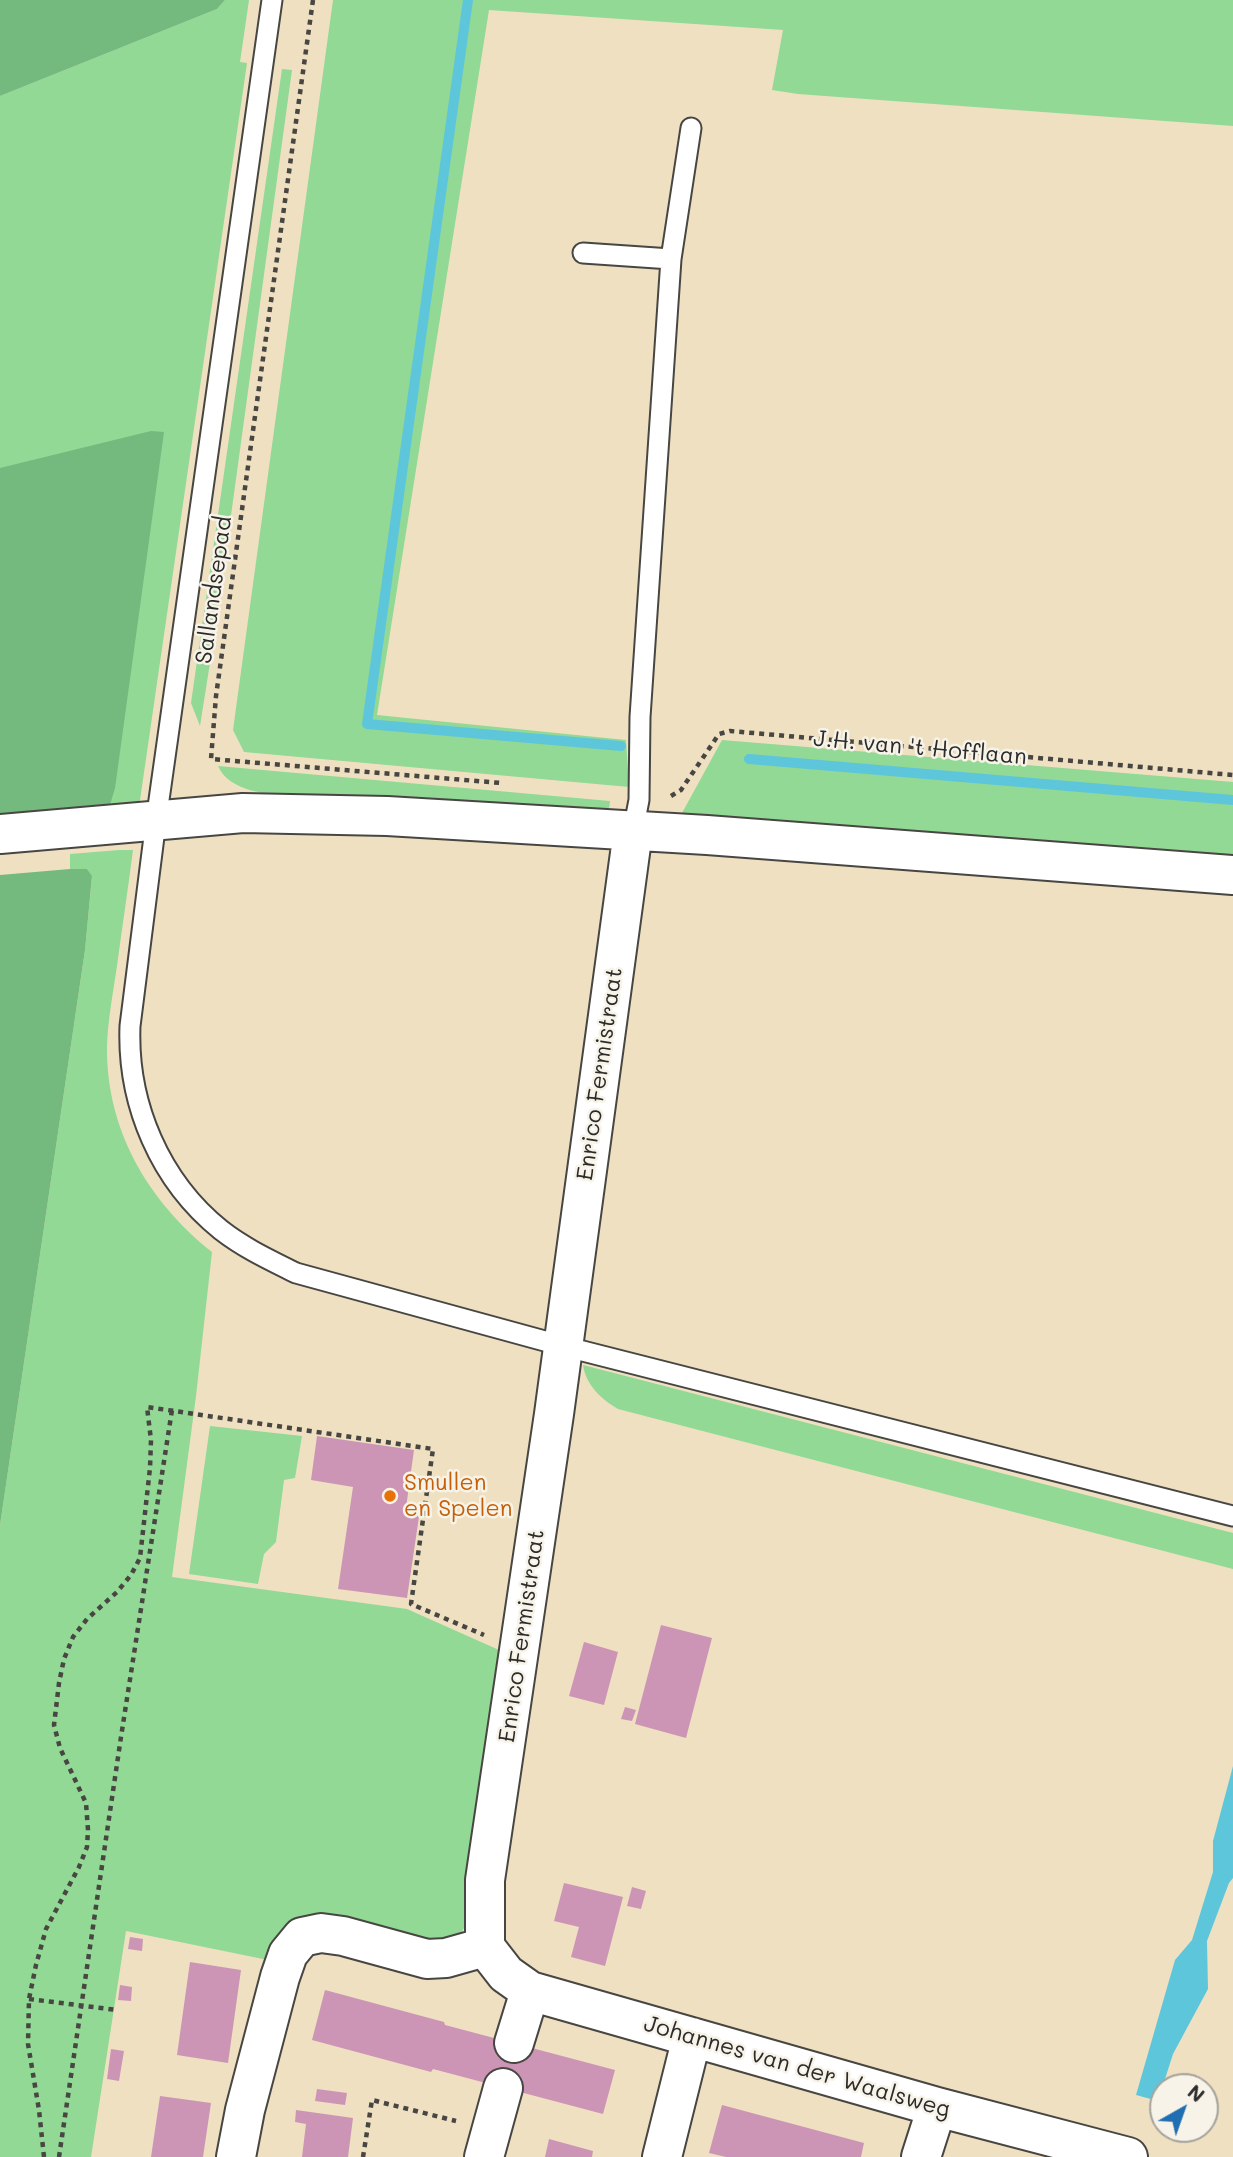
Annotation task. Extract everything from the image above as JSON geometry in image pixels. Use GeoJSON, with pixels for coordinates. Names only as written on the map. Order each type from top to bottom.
{"type":"FeatureCollection","features":[{"type":"Feature","properties":{"kind":"street"},"geometry":{"type":"LineString","coordinates":[[0,834],[243,813],[374,816],[636,815],[1233,875]]}},
{"type":"Feature","properties":{"kind":"street","name":"Enrico Fermistraat"},"geometry":{"type":"LineString","coordinates":[[485,1947],[485,1880],[520,1651],[636,815]]}},
{"type":"Feature","properties":{"kind":"street"},"geometry":{"type":"LineString","coordinates":[[236,2157],[244,2110],[280,1978],[288,1954],[302,1937],[321,1933],[343,1936],[427,1959],[446,1958],[485,1947]]}},
{"type":"Feature","properties":{"kind":"street","name":"Johannes van der Waalsweg"},"geometry":{"type":"LineString","coordinates":[[485,1947],[506,1974],[530,1992],[937,2107],[1128,2157]]}},
{"type":"Feature","properties":{"kind":"street"},"geometry":{"type":"LineString","coordinates":[[514,2043],[530,1992]]}},
{"type":"Feature","properties":{"kind":"street"},"geometry":{"type":"LineString","coordinates":[[662,2157],[692,2037]]}},
{"type":"Feature","properties":{"kind":"street"},"geometry":{"type":"LineString","coordinates":[[487,2144],[503,2088]]}},
{"type":"Feature","properties":{"kind":"street"},"geometry":{"type":"LineString","coordinates":[[922,2157],[937,2107]]}},
{"type":"Feature","properties":{"kind":"lane"},"geometry":{"type":"LineString","coordinates":[[272,0],[156,821],[130,1026],[129,1053],[134,1082],[147,1132],[161,1162],[191,1203],[222,1231],[255,1253],[296,1272],[563,1346],[1233,1516]]}},
{"type":"Feature","properties":{"kind":"lane"},"geometry":{"type":"LineString","coordinates":[[636,815],[640,717],[671,259],[691,128]]}},
{"type":"Feature","properties":{"kind":"lane"},"geometry":{"type":"LineString","coordinates":[[583,253],[671,259]]}},
{"type":"Feature","properties":{"kind":"path","name":"Sallandsepad"},"geometry":{"type":"LineString","coordinates":[[313,0],[216,696],[211,759],[507,784]]}},
{"type":"Feature","properties":{"kind":"path","name":"J.H. van 't Hofflaan"},"geometry":{"type":"LineString","coordinates":[[636,815],[681,790],[719,734],[730,731],[1233,775]]}},
{"type":"Feature","properties":{"kind":"path"},"geometry":{"type":"LineString","coordinates":[[44,2157],[28,2044],[29,1999],[46,1929],[79,1867],[87,1847],[89,1830],[86,1803],[60,1748],[54,1725],[64,1659],[73,1637],[87,1619],[117,1592],[140,1558],[150,1468],[151,1440],[147,1407],[433,1449],[411,1604],[520,1651]]}},
{"type":"Feature","properties":{"kind":"path"},"geometry":{"type":"LineString","coordinates":[[59,2157],[172,1410]]}},
{"type":"Feature","properties":{"kind":"path"},"geometry":{"type":"LineString","coordinates":[[29,1999],[117,2010]]}},
{"type":"Feature","properties":{"kind":"path"},"geometry":{"type":"LineString","coordinates":[[363,2157],[372,2100],[487,2144]]}},
{"type":"Feature","properties":{"kind":"green space"},"geometry":{"type":"Polygon","coordinates":[[[0,0],[225,0],[217,9],[0,96],[0,0]]]}},
{"type":"Feature","properties":{"kind":"green space"},"geometry":{"type":"Polygon","coordinates":[[[225,0],[249,0],[240,62],[247,63],[139,807],[109,808],[0,468],[0,96],[217,9],[225,0]]]}},
{"type":"Feature","properties":{"kind":"green space"},"geometry":{"type":"Polygon","coordinates":[[[333,0],[1233,0],[1233,126],[772,90],[783,30],[489,10],[377,715],[626,740],[629,787],[244,752],[233,730],[333,0]]]}},
{"type":"Feature","properties":{"kind":"green space"},"geometry":{"type":"Polygon","coordinates":[[[282,69],[292,70],[200,726],[191,703],[282,69]]]}},
{"type":"Feature","properties":{"kind":"green space"},"geometry":{"type":"Polygon","coordinates":[[[151,431],[164,432],[115,788],[109,808],[0,818],[0,468],[151,431]]]}},
{"type":"Feature","properties":{"kind":"green space"},"geometry":{"type":"Polygon","coordinates":[[[722,740],[1233,782],[1233,858],[682,813],[722,740]]]}},
{"type":"Feature","properties":{"kind":"green space"},"geometry":{"type":"Polygon","coordinates":[[[218,766],[610,801],[609,809],[293,797],[262,793],[240,786],[223,775],[218,766]]]}},
{"type":"Feature","properties":{"kind":"green space"},"geometry":{"type":"Polygon","coordinates":[[[133,850],[107,1046],[114,1106],[123,1135],[150,1187],[168,1210],[212,1252],[172,1577],[407,1609],[499,1650],[478,1794],[470,1917],[459,1937],[449,1943],[330,1925],[268,1960],[126,1931],[91,2157],[0,2157],[0,1525],[85,950],[92,877],[87,869],[70,869],[70,854],[133,850]]]}},
{"type":"Feature","properties":{"kind":"green space"},"geometry":{"type":"Polygon","coordinates":[[[87,869],[92,876],[85,950],[0,1525],[0,875],[87,869]]]}},
{"type":"Feature","properties":{"kind":"green space"},"geometry":{"type":"Polygon","coordinates":[[[583,1365],[1233,1533],[1233,1569],[618,1409],[595,1391],[587,1379],[583,1365]]]}},
{"type":"Feature","properties":{"kind":"green space"},"geometry":{"type":"Polygon","coordinates":[[[210,1426],[302,1436],[295,1478],[284,1480],[276,1542],[264,1554],[258,1584],[189,1574],[210,1426]]]}},
{"type":"Feature","properties":{"kind":"water"},"geometry":{"type":"Polygon","coordinates":[[[1233,1766],[1233,1878],[1207,1941],[1208,1989],[1173,2054],[1167,2073],[1149,2073],[1149,2099],[1136,2095],[1175,1960],[1192,1940],[1213,1872],[1213,1841],[1233,1766]]]}},
{"type":"Feature","properties":{"kind":"building"},"geometry":{"type":"Polygon","coordinates":[[[317,1436],[414,1450],[406,1508],[420,1510],[407,1598],[338,1589],[353,1487],[311,1480],[317,1436]]]}},
{"type":"Feature","properties":{"kind":"building"},"geometry":{"type":"Polygon","coordinates":[[[661,1625],[712,1638],[686,1738],[635,1724],[661,1625]]]}},
{"type":"Feature","properties":{"kind":"building"},"geometry":{"type":"Polygon","coordinates":[[[584,1642],[618,1652],[604,1705],[569,1696],[584,1642]]]}},
{"type":"Feature","properties":{"kind":"building"},"geometry":{"type":"Polygon","coordinates":[[[625,1707],[636,1710],[632,1721],[621,1719],[625,1707]]]}},
{"type":"Feature","properties":{"kind":"building"},"geometry":{"type":"Polygon","coordinates":[[[564,1883],[623,1897],[605,1966],[571,1957],[579,1927],[554,1921],[564,1883]]]}},
{"type":"Feature","properties":{"kind":"building"},"geometry":{"type":"Polygon","coordinates":[[[632,1887],[646,1891],[641,1909],[627,1906],[632,1887]]]}},
{"type":"Feature","properties":{"kind":"building"},"geometry":{"type":"Polygon","coordinates":[[[130,1937],[143,1939],[142,1951],[128,1949],[130,1937]]]}},
{"type":"Feature","properties":{"kind":"building"},"geometry":{"type":"Polygon","coordinates":[[[190,1962],[241,1970],[228,2063],[177,2055],[190,1962]]]}},
{"type":"Feature","properties":{"kind":"building"},"geometry":{"type":"Polygon","coordinates":[[[120,1985],[132,1987],[131,2001],[118,2000],[120,1985]]]}},
{"type":"Feature","properties":{"kind":"building"},"geometry":{"type":"Polygon","coordinates":[[[325,1990],[615,2070],[603,2114],[312,2040],[325,1990]]]}},
{"type":"Feature","properties":{"kind":"building"},"geometry":{"type":"Polygon","coordinates":[[[111,2049],[124,2051],[119,2081],[107,2079],[111,2049]]]}},
{"type":"Feature","properties":{"kind":"building"},"geometry":{"type":"Polygon","coordinates":[[[317,2089],[347,2093],[345,2105],[315,2101],[317,2089]]]}},
{"type":"Feature","properties":{"kind":"building"},"geometry":{"type":"Polygon","coordinates":[[[160,2096],[211,2103],[203,2157],[151,2157],[160,2096]]]}},
{"type":"Feature","properties":{"kind":"building"},"geometry":{"type":"Polygon","coordinates":[[[722,2105],[864,2143],[861,2157],[726,2157],[709,2153],[722,2105]]]}},
{"type":"Feature","properties":{"kind":"building"},"geometry":{"type":"Polygon","coordinates":[[[296,2110],[353,2118],[348,2157],[302,2157],[306,2124],[295,2122],[296,2110]]]}},
{"type":"Feature","properties":{"kind":"building"},"geometry":{"type":"Polygon","coordinates":[[[549,2139],[593,2151],[592,2157],[545,2157],[549,2139]]]}},
{"type":"Feature","properties":{"kind":"waterway"},"geometry":{"type":"LineString","coordinates":[[468,0],[367,724],[621,746]]}},
{"type":"Feature","properties":{"kind":"waterway"},"geometry":{"type":"LineString","coordinates":[[749,759],[1233,800]]}},
{"type":"Feature","properties":{"kind":"place","name":"Smullen en Spelen"},"geometry":{"type":"Point","coordinates":[390,1496]}}]}
